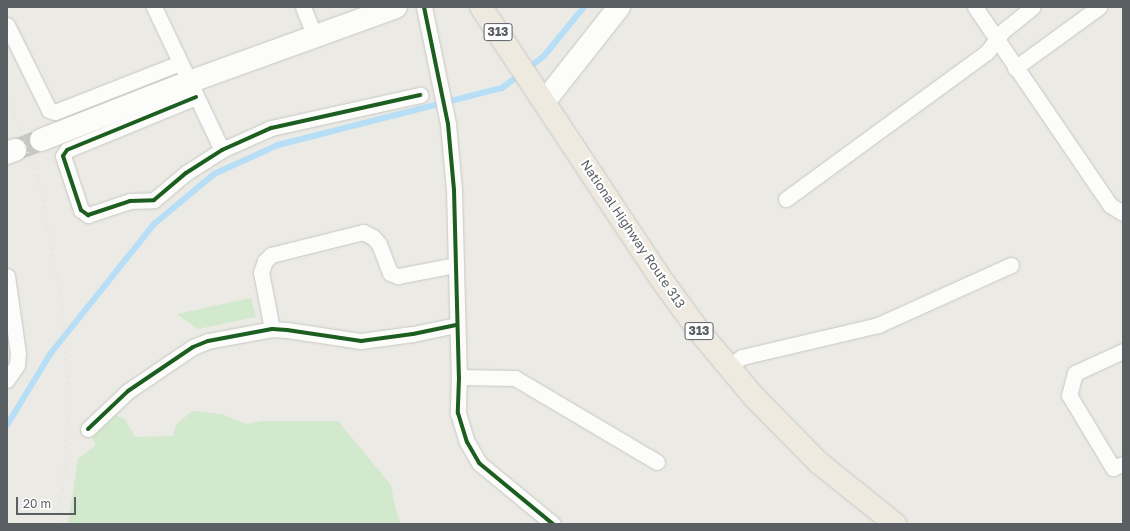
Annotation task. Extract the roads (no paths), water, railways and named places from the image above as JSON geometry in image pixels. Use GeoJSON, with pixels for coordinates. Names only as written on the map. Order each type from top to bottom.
{"type":"FeatureCollection","features":[{"type":"Feature","properties":{"kind":"highway","name":"National Highway Route 313"},"geometry":{"type":"LineString","coordinates":[[481,7],[664,283],[699,331],[728,367],[785,430],[818,462],[895,524]]}},
{"type":"Feature","properties":{"kind":"street"},"geometry":{"type":"LineString","coordinates":[[154,7],[222,150]]}},
{"type":"Feature","properties":{"kind":"street"},"geometry":{"type":"LineString","coordinates":[[303,7],[314,36]]}},
{"type":"Feature","properties":{"kind":"street"},"geometry":{"type":"LineString","coordinates":[[41,140],[188,81],[396,7]]}},
{"type":"Feature","properties":{"kind":"street"},"geometry":{"type":"LineString","coordinates":[[424,7],[448,124],[454,190],[456,325],[459,377],[458,413],[467,442],[478,463],[554,524]]}},
{"type":"Feature","properties":{"kind":"street"},"geometry":{"type":"LineString","coordinates":[[544,102],[619,7]]}},
{"type":"Feature","properties":{"kind":"street"},"geometry":{"type":"LineString","coordinates":[[975,7],[1015,68],[1110,205],[1123,213]]}},
{"type":"Feature","properties":{"kind":"street"},"geometry":{"type":"LineString","coordinates":[[786,199],[988,52],[1003,31],[1034,7]]}},
{"type":"Feature","properties":{"kind":"street"},"geometry":{"type":"LineString","coordinates":[[1015,68],[1099,7]]}},
{"type":"Feature","properties":{"kind":"street"},"geometry":{"type":"LineString","coordinates":[[7,25],[48,110],[55,112],[188,81]]}},
{"type":"Feature","properties":{"kind":"street"},"geometry":{"type":"LineString","coordinates":[[188,81],[67,150],[63,156],[81,210],[88,215],[130,201],[154,200],[186,173],[222,150],[271,128],[420,95]]}},
{"type":"Feature","properties":{"kind":"street"},"geometry":{"type":"LineString","coordinates":[[272,329],[260,272],[265,261],[271,255],[363,232],[373,237],[379,244],[390,273],[398,276],[455,265]]}},
{"type":"Feature","properties":{"kind":"street"},"geometry":{"type":"LineString","coordinates":[[728,367],[742,357],[878,324],[1011,266]]}},
{"type":"Feature","properties":{"kind":"street"},"geometry":{"type":"LineString","coordinates":[[7,276],[18,353],[17,365],[7,380]]}},
{"type":"Feature","properties":{"kind":"street"},"geometry":{"type":"LineString","coordinates":[[88,429],[128,391],[193,347],[208,341],[272,329],[362,341],[413,334],[456,325]]}},
{"type":"Feature","properties":{"kind":"street"},"geometry":{"type":"LineString","coordinates":[[1123,351],[1075,373],[1069,395],[1113,468],[1123,464]]}},
{"type":"Feature","properties":{"kind":"street"},"geometry":{"type":"LineString","coordinates":[[459,377],[515,378],[658,462]]}},
{"type":"Feature","properties":{"kind":"waterway"},"geometry":{"type":"LineString","coordinates":[[7,425],[51,353],[154,224],[214,174],[278,145],[502,88],[544,56],[584,7]]}},
{"type":"Feature","properties":{"kind":"tunnel"},"geometry":{"type":"LineString","coordinates":[[15,150],[41,140]]}},
{"type":"Feature","properties":{"kind":"railway"},"geometry":{"type":"LineString","coordinates":[[7,95],[39,183],[60,292],[69,393],[63,490],[55,524]]}}]}
